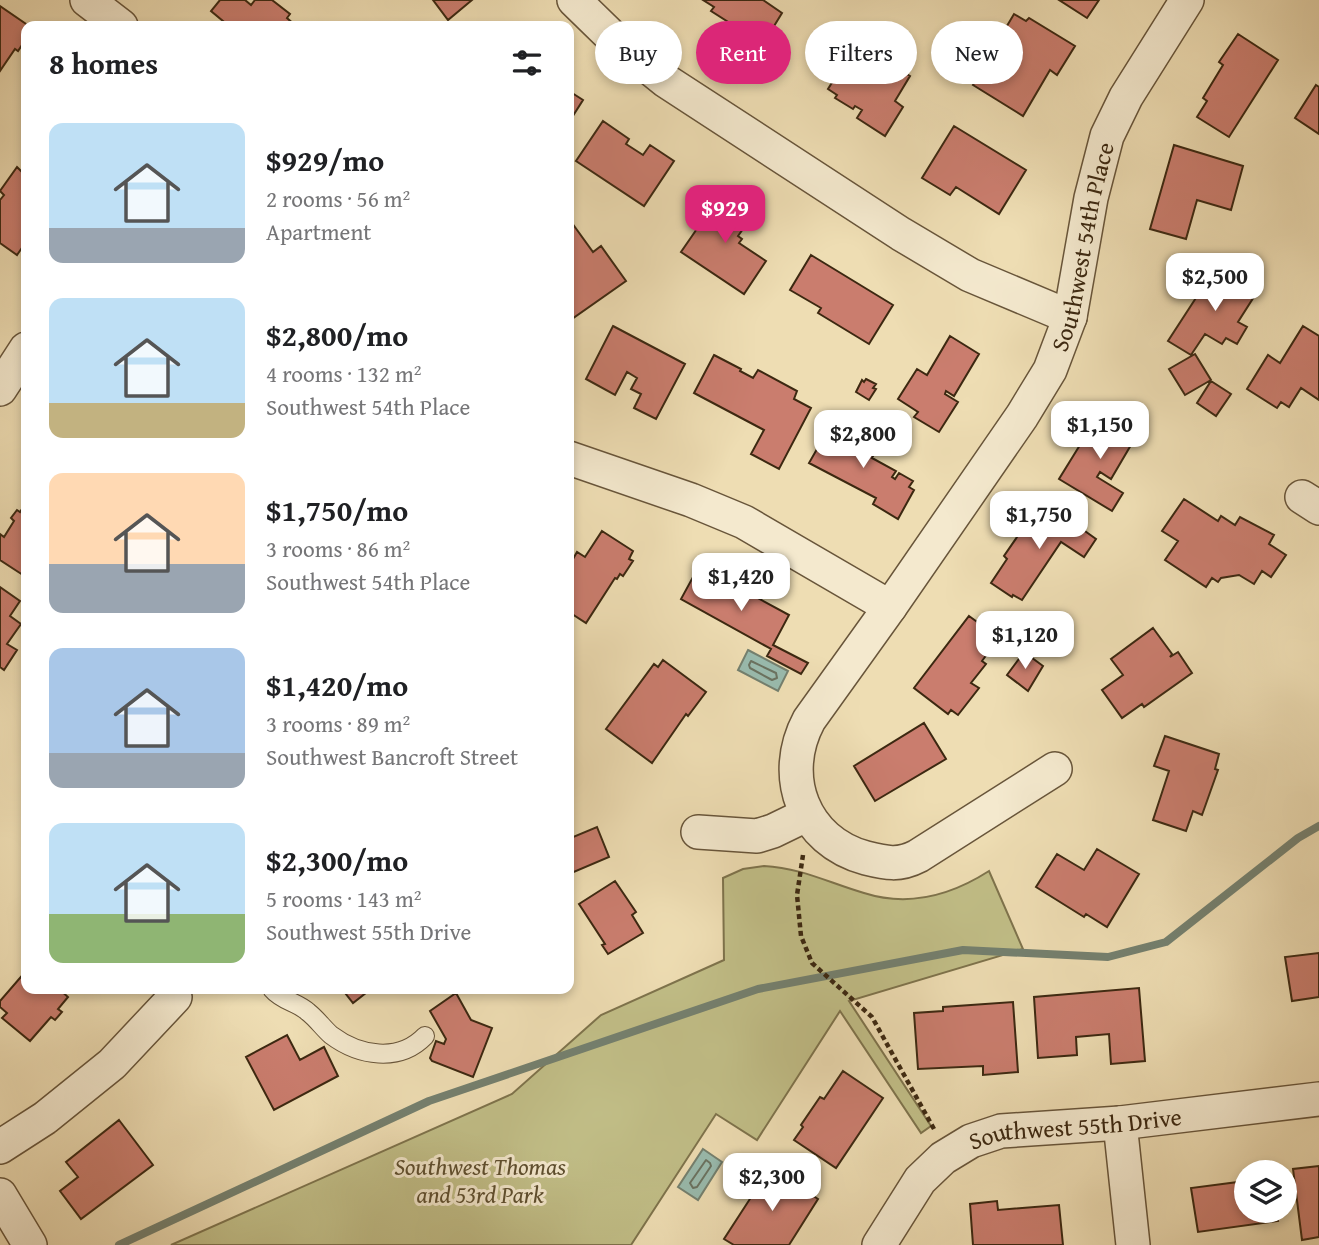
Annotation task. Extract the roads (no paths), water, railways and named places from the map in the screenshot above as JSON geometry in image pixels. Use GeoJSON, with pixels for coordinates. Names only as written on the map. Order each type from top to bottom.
{"type":"FeatureCollection","features":[{"type":"Feature","properties":{"kind":"street"},"geometry":{"type":"LineString","coordinates":[[87,0],[114,21]]}},
{"type":"Feature","properties":{"kind":"street"},"geometry":{"type":"LineString","coordinates":[[574,0],[614,39],[666,81],[912,240],[970,275],[1070,317]]}},
{"type":"Feature","properties":{"kind":"street","name":"Southwest 54th Place"},"geometry":{"type":"LineString","coordinates":[[1055,769],[905,863],[891,864],[867,858],[833,844],[819,832],[806,815],[796,771],[796,754],[800,736],[809,720],[890,607],[1050,370],[1070,317],[1091,198],[1107,136],[1126,97],[1187,0]]}},
{"type":"Feature","properties":{"kind":"street"},"geometry":{"type":"LineString","coordinates":[[0,389],[21,357]]}},
{"type":"Feature","properties":{"kind":"street"},"geometry":{"type":"LineString","coordinates":[[574,460],[691,499],[744,522],[890,607]]}},
{"type":"Feature","properties":{"kind":"street"},"geometry":{"type":"LineString","coordinates":[[698,832],[757,835],[769,833],[806,815]]}},
{"type":"Feature","properties":{"kind":"street"},"geometry":{"type":"LineString","coordinates":[[0,1147],[45,1118],[112,1065],[179,994]]}},
{"type":"Feature","properties":{"kind":"street","name":"Southwest 55th Drive"},"geometry":{"type":"LineString","coordinates":[[879,1245],[920,1180],[951,1152],[971,1141],[1001,1131],[1121,1123],[1319,1099]]}},
{"type":"Feature","properties":{"kind":"street"},"geometry":{"type":"LineString","coordinates":[[1121,1123],[1133,1245]]}},
{"type":"Feature","properties":{"kind":"street"},"geometry":{"type":"LineString","coordinates":[[0,1195],[30,1245]]}},
{"type":"Feature","properties":{"kind":"lane"},"geometry":{"type":"LineString","coordinates":[[276,994],[307,1010],[320,1026],[341,1042],[368,1053],[385,1055],[397,1052],[420,1042],[425,1036]]}},
{"type":"Feature","properties":{"kind":"water"},"geometry":{"type":"Polygon","coordinates":[[[748,650],[788,671],[778,691],[738,670],[748,650]]]}},
{"type":"Feature","properties":{"kind":"water"},"geometry":{"type":"Polygon","coordinates":[[[703,1149],[722,1162],[698,1200],[678,1187],[703,1149]]]}},
{"type":"Feature","properties":{"kind":"waterway"},"geometry":{"type":"LineString","coordinates":[[119,1245],[429,1101],[758,989],[963,950],[1108,957],[1166,942],[1298,838],[1319,826]]}},
{"type":"Feature","properties":{"kind":"park label","name":"Southwest Thomas and 53rd Park"},"geometry":{"type":"Point","coordinates":[480,1180]}}]}
